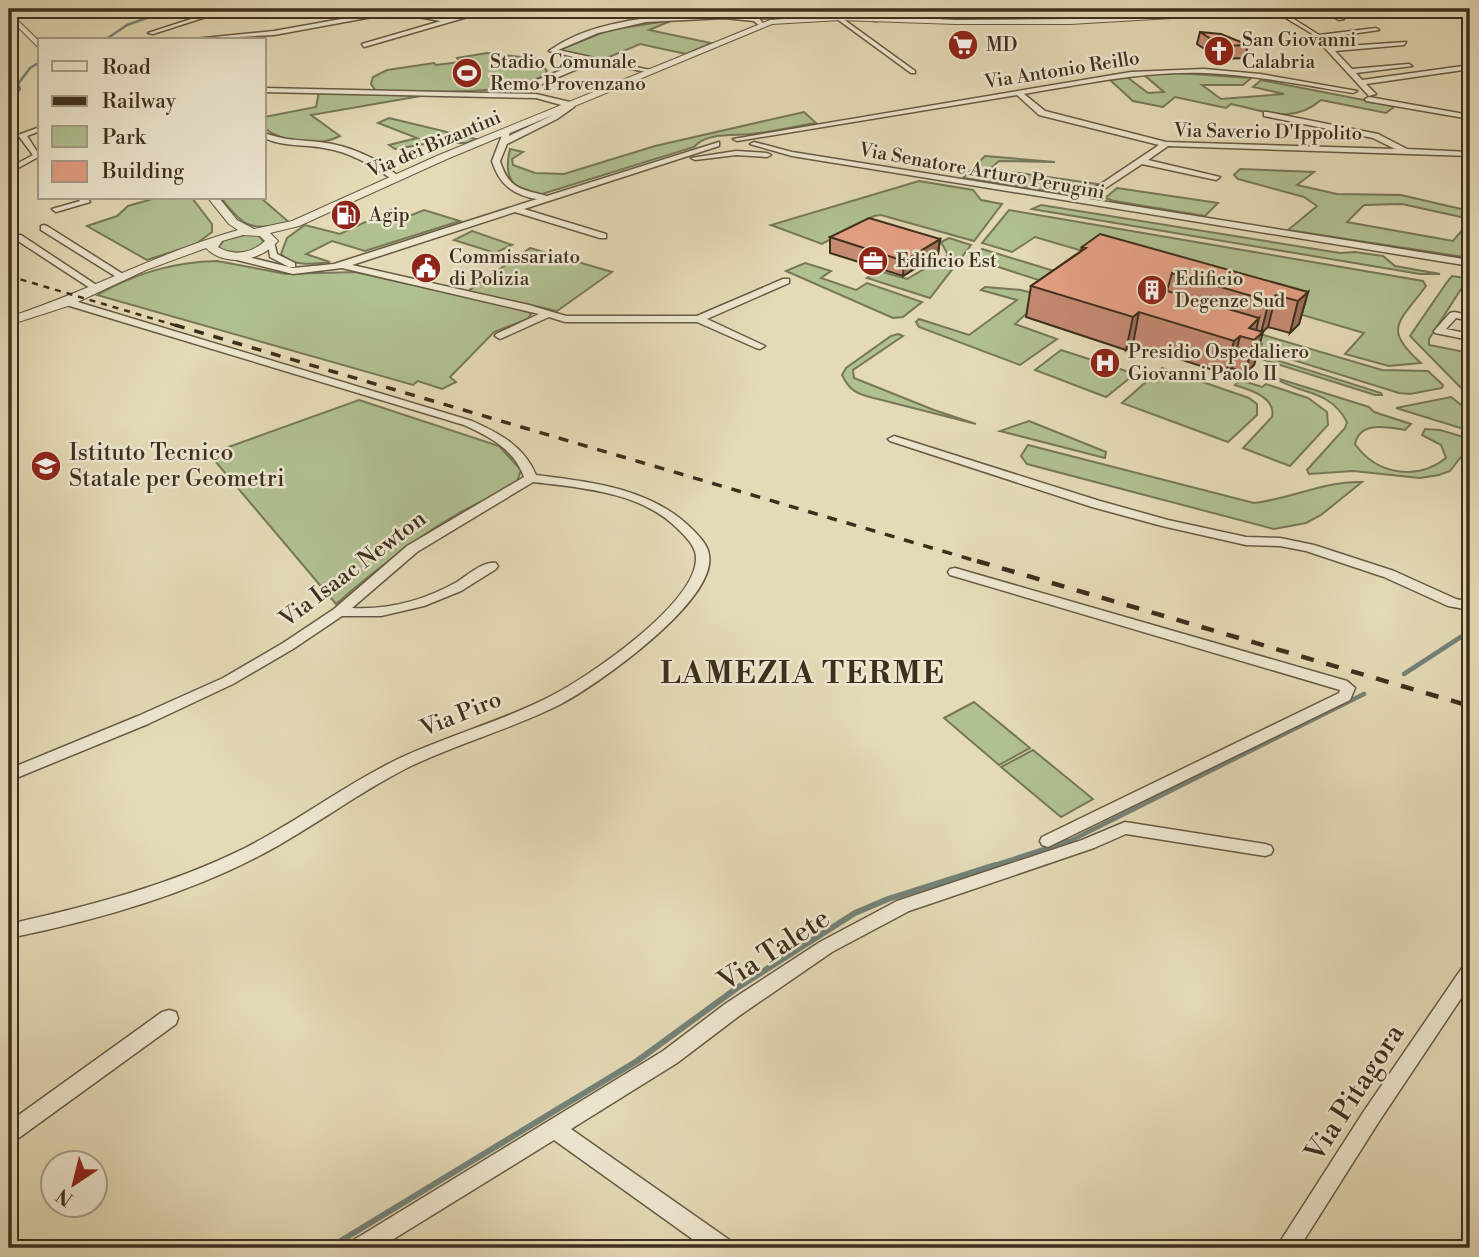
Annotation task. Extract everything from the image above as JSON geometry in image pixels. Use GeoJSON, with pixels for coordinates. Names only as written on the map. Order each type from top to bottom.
{"type":"FeatureCollection","features":[{"type":"Feature","properties":{"kind":"street"},"geometry":{"type":"LineString","coordinates":[[13,9],[43,38]]}},
{"type":"Feature","properties":{"kind":"street"},"geometry":{"type":"LineString","coordinates":[[165,36],[151,33],[229,9]]}},
{"type":"Feature","properties":{"kind":"street"},"geometry":{"type":"LineString","coordinates":[[330,23],[354,9]]}},
{"type":"Feature","properties":{"kind":"street"},"geometry":{"type":"LineString","coordinates":[[214,38],[263,34],[406,9]]}},
{"type":"Feature","properties":{"kind":"street"},"geometry":{"type":"LineString","coordinates":[[364,45],[492,9]]}},
{"type":"Feature","properties":{"kind":"street"},"geometry":{"type":"LineString","coordinates":[[665,9],[651,14],[733,16],[759,20],[818,18]]}},
{"type":"Feature","properties":{"kind":"street"},"geometry":{"type":"LineString","coordinates":[[708,9],[722,16]]}},
{"type":"Feature","properties":{"kind":"street"},"geometry":{"type":"LineString","coordinates":[[876,20],[882,9]]}},
{"type":"Feature","properties":{"kind":"street"},"geometry":{"type":"LineString","coordinates":[[934,9],[940,21]]}},
{"type":"Feature","properties":{"kind":"street"},"geometry":{"type":"LineString","coordinates":[[1321,9],[1341,19]]}},
{"type":"Feature","properties":{"kind":"street"},"geometry":{"type":"LineString","coordinates":[[1273,11],[1297,22]]}},
{"type":"Feature","properties":{"kind":"street"},"geometry":{"type":"LineString","coordinates":[[1273,11],[1297,22],[1318,37],[1364,83]]}},
{"type":"Feature","properties":{"kind":"street","name":"Via dei Bizantini"},"geometry":{"type":"LineString","coordinates":[[142,267],[233,234],[295,224],[396,178],[650,72],[759,20],[1079,20],[1273,11]]}},
{"type":"Feature","properties":{"kind":"street"},"geometry":{"type":"LineString","coordinates":[[392,12],[451,20]]}},
{"type":"Feature","properties":{"kind":"street"},"geometry":{"type":"LineString","coordinates":[[9,15],[38,45]]}},
{"type":"Feature","properties":{"kind":"street"},"geometry":{"type":"LineString","coordinates":[[650,72],[552,51],[612,28],[684,15]]}},
{"type":"Feature","properties":{"kind":"street"},"geometry":{"type":"LineString","coordinates":[[839,18],[913,72]]}},
{"type":"Feature","properties":{"kind":"street"},"geometry":{"type":"LineString","coordinates":[[1318,37],[1376,30]]}},
{"type":"Feature","properties":{"kind":"street"},"geometry":{"type":"LineString","coordinates":[[1330,49],[1404,43]]}},
{"type":"Feature","properties":{"kind":"street"},"geometry":{"type":"LineString","coordinates":[[1344,63],[1391,59]]}},
{"type":"Feature","properties":{"kind":"street"},"geometry":{"type":"LineString","coordinates":[[455,94],[534,84],[593,61]]}},
{"type":"Feature","properties":{"kind":"street"},"geometry":{"type":"LineString","coordinates":[[1351,71],[1420,65]]}},
{"type":"Feature","properties":{"kind":"street"},"geometry":{"type":"LineString","coordinates":[[1364,83],[1470,67]]}},
{"type":"Feature","properties":{"kind":"street","name":"Via Antonio Reillo"},"geometry":{"type":"LineString","coordinates":[[716,144],[726,139],[811,128],[1130,74],[1168,71],[1234,73],[1470,117]]}},
{"type":"Feature","properties":{"kind":"street"},"geometry":{"type":"LineString","coordinates":[[1361,96],[1364,83]]}},
{"type":"Feature","properties":{"kind":"street"},"geometry":{"type":"LineString","coordinates":[[514,88],[511,92],[519,96]]}},
{"type":"Feature","properties":{"kind":"street"},"geometry":{"type":"LineString","coordinates":[[266,90],[543,97],[570,106]]}},
{"type":"Feature","properties":{"kind":"street"},"geometry":{"type":"LineString","coordinates":[[1018,92],[1042,113],[1166,144]]}},
{"type":"Feature","properties":{"kind":"street"},"geometry":{"type":"LineString","coordinates":[[1267,114],[1375,136],[1406,152]]}},
{"type":"Feature","properties":{"kind":"street","name":"Via Antonio Reillo"},"geometry":{"type":"LineString","coordinates":[[736,153],[751,150],[754,144],[768,139],[811,128]]}},
{"type":"Feature","properties":{"kind":"street"},"geometry":{"type":"LineString","coordinates":[[9,171],[38,157],[22,135],[38,130]]}},
{"type":"Feature","properties":{"kind":"street"},"geometry":{"type":"LineString","coordinates":[[513,131],[502,143],[496,162],[502,178],[510,188],[524,194],[553,198]]}},
{"type":"Feature","properties":{"kind":"street"},"geometry":{"type":"LineString","coordinates":[[266,136],[275,141],[326,146],[362,155],[396,178]]}},
{"type":"Feature","properties":{"kind":"street"},"geometry":{"type":"LineString","coordinates":[[490,138],[501,139],[502,143]]}},
{"type":"Feature","properties":{"kind":"street","name":"Via Senatore Arturo Perugini"},"geometry":{"type":"LineString","coordinates":[[737,139],[792,154],[1018,190],[1082,203],[1470,263]]}},
{"type":"Feature","properties":{"kind":"street"},"geometry":{"type":"LineString","coordinates":[[768,139],[774,149]]}},
{"type":"Feature","properties":{"kind":"street"},"geometry":{"type":"LineString","coordinates":[[716,144],[720,150],[736,153]]}},
{"type":"Feature","properties":{"kind":"street","name":"Via Senatore Arturo Perugini"},"geometry":{"type":"LineString","coordinates":[[553,198],[716,144]]}},
{"type":"Feature","properties":{"kind":"street","name":"Via Saverio D'Ippolito"},"geometry":{"type":"LineString","coordinates":[[1082,203],[1166,144],[1470,154]]}},
{"type":"Feature","properties":{"kind":"street","name":"Via Senatore Arturo Perugini"},"geometry":{"type":"LineString","coordinates":[[229,256],[293,271],[338,266],[671,162],[736,153],[789,157],[954,183],[1007,196],[1082,203]]}},
{"type":"Feature","properties":{"kind":"street"},"geometry":{"type":"LineString","coordinates":[[1142,161],[1216,177]]}},
{"type":"Feature","properties":{"kind":"street"},"geometry":{"type":"LineString","coordinates":[[503,213],[511,201],[510,188]]}},
{"type":"Feature","properties":{"kind":"street"},"geometry":{"type":"LineString","coordinates":[[1007,196],[1003,191],[1018,190]]}},
{"type":"Feature","properties":{"kind":"street"},"geometry":{"type":"LineString","coordinates":[[56,209],[86,202],[84,200]]}},
{"type":"Feature","properties":{"kind":"street"},"geometry":{"type":"LineString","coordinates":[[204,200],[222,229],[212,248],[229,256]]}},
{"type":"Feature","properties":{"kind":"street"},"geometry":{"type":"LineString","coordinates":[[215,200],[233,222],[267,235],[272,243]]}},
{"type":"Feature","properties":{"kind":"street"},"geometry":{"type":"LineString","coordinates":[[516,209],[603,236]]}},
{"type":"Feature","properties":{"kind":"street","name":"Via dei Bizantini"},"geometry":{"type":"LineString","coordinates":[[142,267],[260,251],[295,224]]}},
{"type":"Feature","properties":{"kind":"street"},"geometry":{"type":"LineString","coordinates":[[44,228],[121,276]]}},
{"type":"Feature","properties":{"kind":"street"},"geometry":{"type":"LineString","coordinates":[[18,237],[96,288]]}},
{"type":"Feature","properties":{"kind":"street","name":"Via Senatore Arturo Perugini"},"geometry":{"type":"LineString","coordinates":[[272,243],[274,255],[287,264],[338,266]]}},
{"type":"Feature","properties":{"kind":"street"},"geometry":{"type":"LineString","coordinates":[[338,266],[530,308],[565,319],[699,319],[786,281]]}},
{"type":"Feature","properties":{"kind":"street"},"geometry":{"type":"LineString","coordinates":[[9,321],[68,302],[142,267]]}},
{"type":"Feature","properties":{"kind":"street"},"geometry":{"type":"LineString","coordinates":[[68,302],[468,423],[517,451],[527,464],[531,478]]}},
{"type":"Feature","properties":{"kind":"street"},"geometry":{"type":"LineString","coordinates":[[499,336],[548,314]]}},
{"type":"Feature","properties":{"kind":"street"},"geometry":{"type":"LineString","coordinates":[[1470,318],[1454,315],[1439,331],[1470,337]]}},
{"type":"Feature","properties":{"kind":"street"},"geometry":{"type":"LineString","coordinates":[[699,319],[760,346]]}},
{"type":"Feature","properties":{"kind":"street"},"geometry":{"type":"LineString","coordinates":[[894,439],[1096,504],[1166,523],[1246,541],[1280,542],[1309,548],[1390,574],[1453,603],[1470,606]]}},
{"type":"Feature","properties":{"kind":"street","name":"Via Isaac Newton"},"geometry":{"type":"LineString","coordinates":[[9,775],[205,693],[288,646],[339,612],[412,550],[458,519],[531,478]]}},
{"type":"Feature","properties":{"kind":"street","name":"Via Piro"},"geometry":{"type":"LineString","coordinates":[[9,931],[77,916],[172,887],[216,870],[280,837],[397,766],[576,689],[647,638],[691,589],[701,570],[703,558],[697,543],[685,527],[666,512],[637,499],[611,491],[531,478]]}},
{"type":"Feature","properties":{"kind":"street"},"geometry":{"type":"LineString","coordinates":[[339,612],[368,614],[420,604],[460,588],[491,566]]}},
{"type":"Feature","properties":{"kind":"street"},"geometry":{"type":"LineString","coordinates":[[955,572],[1309,674],[1348,688],[1345,696],[1048,841]]}},
{"type":"Feature","properties":{"kind":"street"},"geometry":{"type":"LineString","coordinates":[[1108,812],[1125,828],[1265,850]]}},
{"type":"Feature","properties":{"kind":"street","name":"Via Talete"},"geometry":{"type":"LineString","coordinates":[[360,1248],[670,1057],[732,1010],[826,947],[902,906],[1087,844],[1125,828]]}},
{"type":"Feature","properties":{"kind":"street","name":"Via Pitagora"},"geometry":{"type":"LineString","coordinates":[[1287,1248],[1470,970]]}},
{"type":"Feature","properties":{"kind":"street"},"geometry":{"type":"LineString","coordinates":[[9,1133],[169,1018]]}},
{"type":"Feature","properties":{"kind":"street"},"geometry":{"type":"LineString","coordinates":[[554,1129],[723,1248]]}},
{"type":"Feature","properties":{"kind":"green space"},"geometry":{"type":"Polygon","coordinates":[[[673,20],[649,30],[711,43],[686,54],[640,44],[602,60],[559,50],[609,30],[673,20]]]}},
{"type":"Feature","properties":{"kind":"green space","name":"Stadio Comunale Remo Provenzano"},"geometry":{"type":"Polygon","coordinates":[[[487,53],[537,59],[547,71],[536,80],[517,86],[467,91],[376,91],[371,84],[373,77],[387,70],[460,62],[457,58],[487,53]]]}},
{"type":"Feature","properties":{"kind":"green space"},"geometry":{"type":"Polygon","coordinates":[[[1177,73],[1251,78],[1243,85],[1202,85],[1221,99],[1284,94],[1253,87],[1261,80],[1395,106],[1386,113],[1321,100],[1299,112],[1278,114],[1231,104],[1226,108],[1175,97],[1163,107],[1133,101],[1110,80],[1127,77],[1148,93],[1164,92],[1144,75],[1177,73]]]}},
{"type":"Feature","properties":{"kind":"green space"},"geometry":{"type":"Polygon","coordinates":[[[319,92],[421,96],[311,115],[340,136],[322,141],[291,140],[266,129],[266,117],[316,107],[319,92]]]}},
{"type":"Feature","properties":{"kind":"green space"},"geometry":{"type":"Polygon","coordinates":[[[804,112],[816,123],[759,133],[713,137],[694,147],[542,194],[523,190],[509,175],[510,149],[523,152],[512,159],[513,165],[535,173],[564,174],[655,146],[804,112]]]}},
{"type":"Feature","properties":{"kind":"green space"},"geometry":{"type":"Polygon","coordinates":[[[389,118],[476,139],[467,143],[431,143],[395,149],[389,145],[417,138],[378,123],[389,118]]]}},
{"type":"Feature","properties":{"kind":"green space"},"geometry":{"type":"Polygon","coordinates":[[[985,156],[1055,162],[999,161],[990,169],[1098,184],[1083,193],[1069,194],[963,178],[985,156]]]}},
{"type":"Feature","properties":{"kind":"green space"},"geometry":{"type":"Polygon","coordinates":[[[1240,169],[1314,172],[1297,185],[1337,194],[1401,195],[1470,211],[1470,219],[1402,204],[1364,205],[1347,222],[1453,241],[1470,221],[1470,258],[1288,230],[1317,206],[1304,197],[1238,179],[1234,175],[1240,169]]]}},
{"type":"Feature","properties":{"kind":"green space"},"geometry":{"type":"Polygon","coordinates":[[[919,181],[973,190],[981,200],[1002,204],[974,241],[881,215],[874,216],[822,244],[771,225],[919,181]]]}},
{"type":"Feature","properties":{"kind":"green space"},"geometry":{"type":"Polygon","coordinates":[[[1117,188],[1218,203],[1205,216],[1105,198],[1117,188]]]}},
{"type":"Feature","properties":{"kind":"green space"},"geometry":{"type":"Polygon","coordinates":[[[149,200],[194,200],[212,224],[212,232],[196,244],[147,260],[87,226],[117,216],[128,206],[149,200]]]}},
{"type":"Feature","properties":{"kind":"green space"},"geometry":{"type":"Polygon","coordinates":[[[223,200],[263,200],[290,223],[257,226],[250,225],[237,216],[223,200]]]}},
{"type":"Feature","properties":{"kind":"green space"},"geometry":{"type":"Polygon","coordinates":[[[1041,205],[1340,253],[1383,256],[1395,266],[1440,274],[1420,274],[1032,209],[1041,205]]]}},
{"type":"Feature","properties":{"kind":"green space"},"geometry":{"type":"Polygon","coordinates":[[[393,209],[412,215],[424,210],[460,221],[365,251],[332,241],[306,254],[330,262],[297,263],[281,254],[287,238],[305,225],[340,234],[393,209]]]}},
{"type":"Feature","properties":{"kind":"green space"},"geometry":{"type":"Polygon","coordinates":[[[1009,210],[1423,281],[1426,286],[1402,317],[1398,333],[1401,341],[1421,363],[1389,366],[1345,354],[1364,333],[1035,237],[1012,252],[982,243],[1009,210]]]}},
{"type":"Feature","properties":{"kind":"green space"},"geometry":{"type":"Polygon","coordinates":[[[472,231],[512,245],[495,253],[454,240],[472,231]]]}},
{"type":"Feature","properties":{"kind":"green space"},"geometry":{"type":"Polygon","coordinates":[[[258,235],[265,243],[244,252],[220,249],[219,246],[224,240],[258,235]]]}},
{"type":"Feature","properties":{"kind":"green space"},"geometry":{"type":"Polygon","coordinates":[[[949,238],[971,245],[930,298],[867,278],[879,271],[907,279],[948,255],[941,242],[949,238]]]}},
{"type":"Feature","properties":{"kind":"green space"},"geometry":{"type":"Polygon","coordinates":[[[530,248],[612,272],[557,311],[468,291],[530,248]]]}},
{"type":"Feature","properties":{"kind":"green space"},"geometry":{"type":"Polygon","coordinates":[[[982,249],[1064,274],[1063,288],[977,260],[982,249]]]}},
{"type":"Feature","properties":{"kind":"green space"},"geometry":{"type":"Polygon","coordinates":[[[217,261],[286,274],[355,272],[525,310],[531,314],[528,319],[494,332],[450,377],[456,382],[442,389],[418,381],[413,385],[97,295],[155,270],[217,261]]]}},
{"type":"Feature","properties":{"kind":"green space"},"geometry":{"type":"Polygon","coordinates":[[[805,263],[831,271],[821,278],[856,290],[867,283],[922,302],[903,317],[893,318],[786,271],[805,263]]]}},
{"type":"Feature","properties":{"kind":"green space"},"geometry":{"type":"Polygon","coordinates":[[[1470,275],[1429,339],[1429,345],[1470,353],[1470,397],[1410,336],[1452,276],[1466,278],[1470,275]]]}},
{"type":"Feature","properties":{"kind":"green space"},"geometry":{"type":"Polygon","coordinates":[[[985,287],[1021,290],[1040,295],[1040,301],[1015,324],[1057,339],[1020,365],[919,327],[916,322],[919,319],[969,335],[1017,300],[981,290],[985,287]]]}},
{"type":"Feature","properties":{"kind":"green space"},"geometry":{"type":"Polygon","coordinates":[[[1243,329],[1382,370],[1428,371],[1443,385],[1442,388],[1410,394],[1399,393],[1258,349],[1262,344],[1235,336],[1243,329]]]}},
{"type":"Feature","properties":{"kind":"green space"},"geometry":{"type":"Polygon","coordinates":[[[891,336],[903,336],[853,370],[854,378],[976,424],[866,396],[849,386],[842,375],[846,368],[891,336]]]}},
{"type":"Feature","properties":{"kind":"green space"},"geometry":{"type":"Polygon","coordinates":[[[1061,350],[1135,374],[1106,397],[1035,370],[1061,350]]]}},
{"type":"Feature","properties":{"kind":"green space"},"geometry":{"type":"Polygon","coordinates":[[[1254,353],[1381,393],[1382,395],[1252,356],[1254,353]]]}},
{"type":"Feature","properties":{"kind":"green space"},"geometry":{"type":"Polygon","coordinates":[[[1162,368],[1249,398],[1257,404],[1257,415],[1228,442],[1122,403],[1162,368]]]}},
{"type":"Feature","properties":{"kind":"green space"},"geometry":{"type":"Polygon","coordinates":[[[1273,377],[1369,407],[1374,412],[1411,424],[1405,430],[1375,427],[1362,432],[1358,437],[1355,444],[1364,454],[1374,463],[1386,468],[1410,472],[1423,470],[1446,458],[1441,445],[1422,435],[1425,429],[1440,430],[1467,438],[1470,445],[1450,471],[1439,475],[1420,478],[1353,471],[1309,474],[1307,470],[1345,428],[1347,422],[1332,403],[1273,377]]]}},
{"type":"Feature","properties":{"kind":"green space"},"geometry":{"type":"Polygon","coordinates":[[[1240,380],[1262,387],[1266,384],[1308,398],[1327,412],[1328,425],[1290,466],[1243,448],[1272,417],[1272,410],[1261,395],[1235,385],[1240,380]]]}},
{"type":"Feature","properties":{"kind":"green space"},"geometry":{"type":"Polygon","coordinates":[[[1451,397],[1470,412],[1470,431],[1396,408],[1451,397]]]}},
{"type":"Feature","properties":{"kind":"green space"},"geometry":{"type":"Polygon","coordinates":[[[359,400],[499,446],[521,470],[517,482],[427,533],[380,567],[336,604],[209,454],[359,400]]]}},
{"type":"Feature","properties":{"kind":"green space"},"geometry":{"type":"Polygon","coordinates":[[[1029,421],[1106,452],[1105,458],[1000,431],[1029,421]]]}},
{"type":"Feature","properties":{"kind":"green space"},"geometry":{"type":"Polygon","coordinates":[[[1028,445],[1254,503],[1334,484],[1362,482],[1321,515],[1306,523],[1274,529],[1027,464],[1021,456],[1028,445]]]}},
{"type":"Feature","properties":{"kind":"green space"},"geometry":{"type":"Polygon","coordinates":[[[974,702],[1030,748],[999,765],[944,718],[974,702]]]}},
{"type":"Feature","properties":{"kind":"green space"},"geometry":{"type":"Polygon","coordinates":[[[1033,750],[1093,799],[1061,817],[1001,767],[1033,750]]]}},
{"type":"Feature","properties":{"kind":"building"},"geometry":{"type":"Polygon","coordinates":[[[1200,32],[1221,34],[1248,45],[1222,46],[1200,32]]]}},
{"type":"Feature","properties":{"kind":"building"},"geometry":{"type":"Polygon","coordinates":[[[869,218],[940,239],[904,261],[830,237],[869,218]]]}},
{"type":"Feature","properties":{"kind":"building"},"geometry":{"type":"Polygon","coordinates":[[[1100,234],[1308,292],[1298,301],[1276,295],[1269,301],[1172,273],[1167,291],[1259,318],[1249,328],[1263,332],[1254,340],[1240,336],[1234,341],[1139,312],[1133,317],[1031,286],[1086,248],[1082,247],[1100,234]]]}},
{"type":"Feature","properties":{"kind":"waterway"},"geometry":{"type":"LineString","coordinates":[[108,38],[127,25],[172,9]]}},
{"type":"Feature","properties":{"kind":"waterway"},"geometry":{"type":"LineString","coordinates":[[9,103],[20,89],[18,84],[30,68],[38,63]]}},
{"type":"Feature","properties":{"kind":"waterway"},"geometry":{"type":"LineString","coordinates":[[1404,674],[1470,631]]}},
{"type":"Feature","properties":{"kind":"waterway"},"geometry":{"type":"LineString","coordinates":[[989,867],[1072,840],[1364,694]]}},
{"type":"Feature","properties":{"kind":"waterway"},"geometry":{"type":"LineString","coordinates":[[329,1248],[637,1061],[737,988],[855,913],[888,899],[995,865]]}},
{"type":"Feature","properties":{"kind":"railway"},"geometry":{"type":"LineString","coordinates":[[9,276],[181,327]]}},
{"type":"Feature","properties":{"kind":"railway"},"geometry":{"type":"LineString","coordinates":[[175,325],[983,563]]}},
{"type":"Feature","properties":{"kind":"railway"},"geometry":{"type":"LineString","coordinates":[[977,561],[1470,706]]}},
{"type":"Feature","properties":{"kind":"place","name":"MD"},"geometry":{"type":"Point","coordinates":[963,45]}},
{"type":"Feature","properties":{"kind":"place","name":"San Giovanni Calabria"},"geometry":{"type":"Point","coordinates":[1219,51]}},
{"type":"Feature","properties":{"kind":"place","name":"Stadio Comunale Remo Provenzano"},"geometry":{"type":"Point","coordinates":[467,73]}},
{"type":"Feature","properties":{"kind":"place","name":"Agip"},"geometry":{"type":"Point","coordinates":[346,215]}},
{"type":"Feature","properties":{"kind":"place","name":"Edificio Est"},"geometry":{"type":"Point","coordinates":[873,261]}},
{"type":"Feature","properties":{"kind":"place","name":"Commissariato di Polizia"},"geometry":{"type":"Point","coordinates":[426,268]}},
{"type":"Feature","properties":{"kind":"place","name":"Edificio Degenze Sud"},"geometry":{"type":"Point","coordinates":[1152,290]}},
{"type":"Feature","properties":{"kind":"place","name":"Presidio Ospedaliero Giovanni Paolo II"},"geometry":{"type":"Point","coordinates":[1105,363]}},
{"type":"Feature","properties":{"kind":"place","name":"Istituto Tecnico Statale per Geometri"},"geometry":{"type":"Point","coordinates":[46,466]}},
{"type":"Feature","properties":{"kind":"district","name":"LAMEZIA TERME"},"geometry":{"type":"Point","coordinates":[803,674]}}]}
